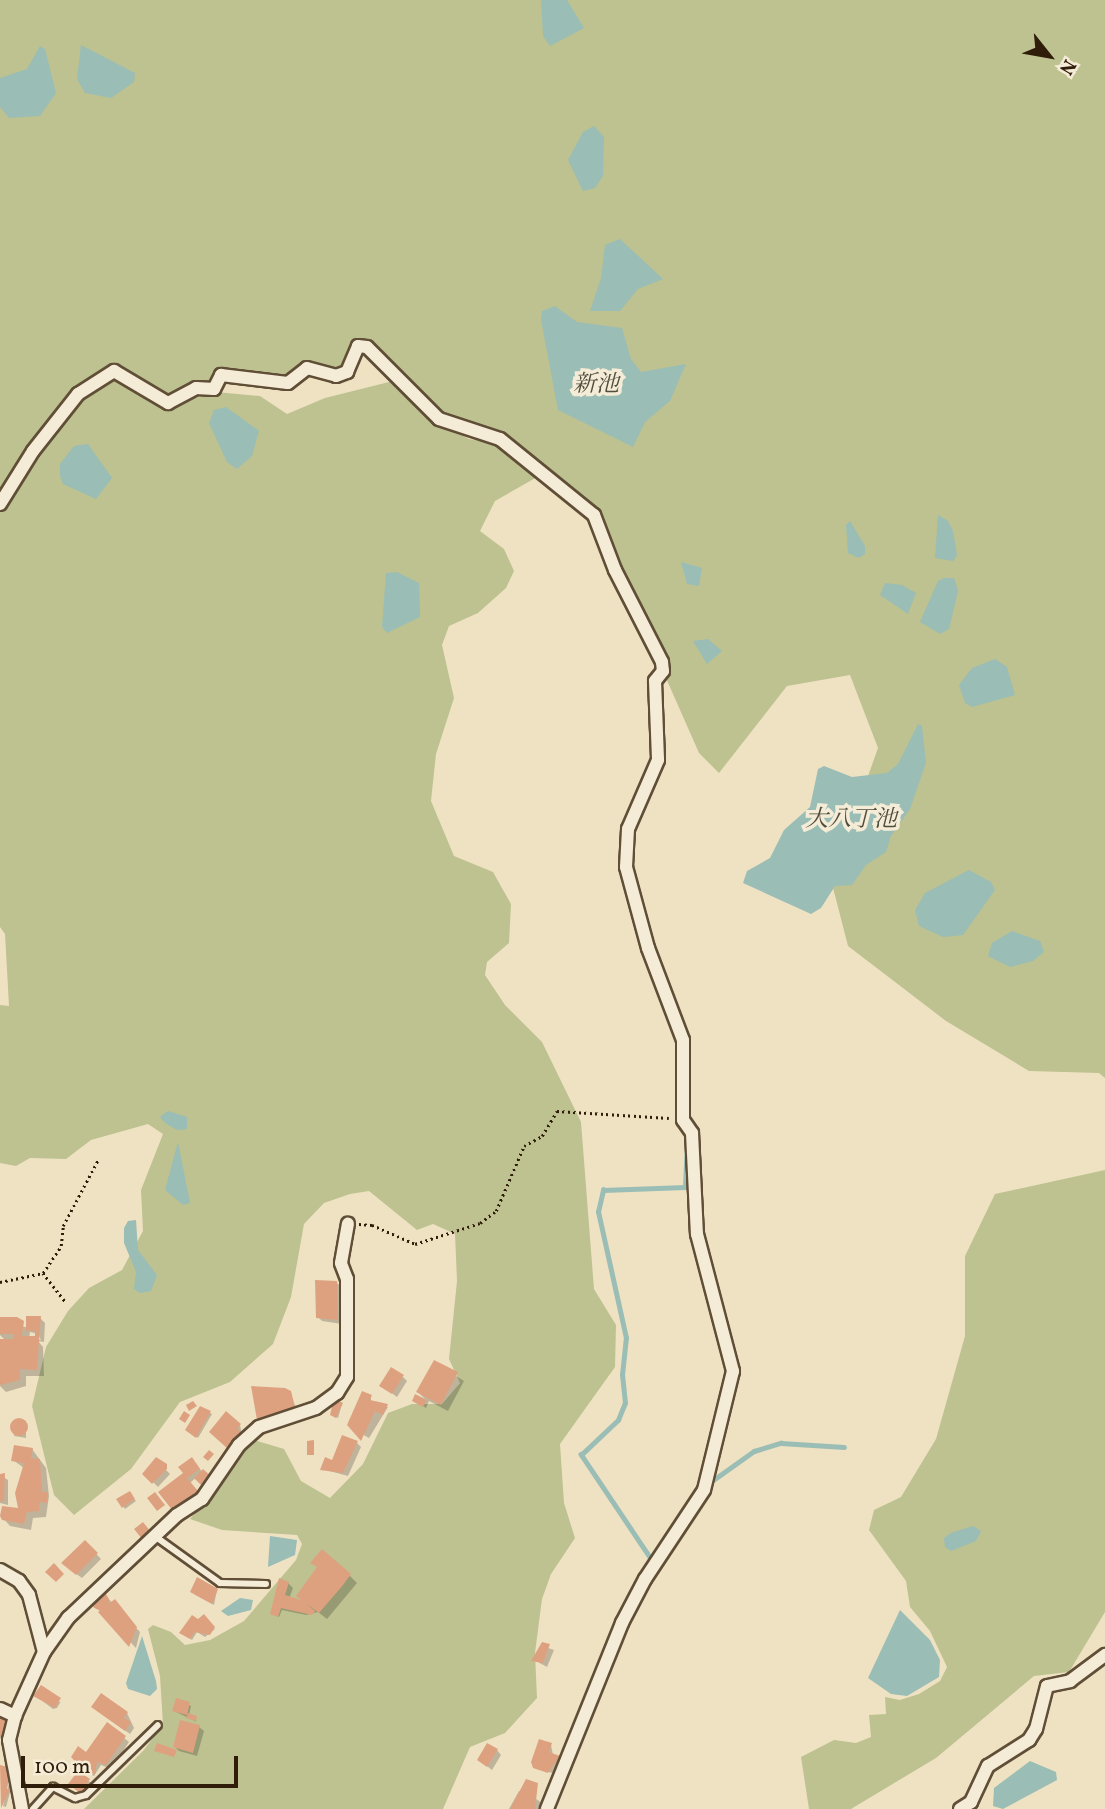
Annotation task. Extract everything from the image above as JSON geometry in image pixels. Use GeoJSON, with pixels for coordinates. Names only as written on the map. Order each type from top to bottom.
{"type":"FeatureCollection","features":[{"type":"Feature","properties":{"kind":"street"},"geometry":{"type":"LineString","coordinates":[[0,503],[33,451],[78,394],[114,371],[168,403],[196,388],[214,389],[221,375],[288,383],[307,368],[336,376],[347,372],[358,346],[380,357],[439,419],[500,439],[565,487],[594,515],[615,570],[662,663],[663,671],[655,681],[658,760],[625,845],[626,867],[648,948],[683,1040],[683,1120],[692,1133],[697,1234],[733,1371],[728,1401],[704,1490],[645,1579],[622,1623],[547,1809]]}},
{"type":"Feature","properties":{"kind":"street"},"geometry":{"type":"LineString","coordinates":[[22,1809],[5,1742],[44,1652],[68,1618],[154,1536],[202,1499],[231,1455],[259,1427],[316,1408],[337,1393],[349,1367],[347,1279],[341,1263],[348,1224]]}},
{"type":"Feature","properties":{"kind":"street"},"geometry":{"type":"LineString","coordinates":[[0,1570],[19,1581],[29,1595],[44,1652]]}},
{"type":"Feature","properties":{"kind":"street"},"geometry":{"type":"LineString","coordinates":[[960,1809],[971,1802],[988,1766],[1029,1740],[1036,1730],[1047,1686],[1070,1681],[1105,1655]]}},
{"type":"Feature","properties":{"kind":"street"},"geometry":{"type":"LineString","coordinates":[[0,1709],[15,1716]]}},
{"type":"Feature","properties":{"kind":"lane"},"geometry":{"type":"LineString","coordinates":[[154,1536],[220,1583],[266,1584]]}},
{"type":"Feature","properties":{"kind":"lane"},"geometry":{"type":"LineString","coordinates":[[33,1809],[53,1787],[75,1798],[86,1795],[158,1725]]}},
{"type":"Feature","properties":{"kind":"path"},"geometry":{"type":"LineString","coordinates":[[348,1224],[372,1225],[415,1244],[480,1223],[496,1211],[519,1154],[542,1136],[558,1111],[683,1120]]}},
{"type":"Feature","properties":{"kind":"path"},"geometry":{"type":"LineString","coordinates":[[0,1282],[43,1273],[61,1247],[63,1226],[98,1160]]}},
{"type":"Feature","properties":{"kind":"path"},"geometry":{"type":"LineString","coordinates":[[43,1273],[65,1301]]}},
{"type":"Feature","properties":{"kind":"green space"},"geometry":{"type":"Polygon","coordinates":[[[0,0],[1105,0],[1105,1078],[1099,1073],[1029,1071],[946,1021],[848,946],[831,880],[878,748],[850,675],[787,686],[719,773],[699,753],[625,585],[613,546],[589,506],[504,435],[438,416],[407,378],[367,344],[342,373],[323,370],[287,380],[234,371],[167,398],[126,372],[83,384],[0,499],[0,0]]]}},
{"type":"Feature","properties":{"kind":"green space"},"geometry":{"type":"Polygon","coordinates":[[[117,375],[168,406],[216,392],[260,396],[287,414],[325,398],[397,380],[433,420],[469,439],[498,444],[539,476],[495,501],[480,531],[504,549],[514,571],[506,588],[478,613],[449,626],[442,645],[454,698],[436,754],[431,801],[454,856],[493,872],[511,904],[509,943],[487,962],[485,975],[505,1005],[542,1042],[581,1122],[594,1289],[616,1325],[615,1367],[560,1444],[564,1503],[575,1538],[551,1574],[542,1599],[535,1653],[537,1698],[505,1733],[470,1747],[443,1809],[84,1809],[143,1751],[163,1725],[160,1676],[148,1629],[153,1625],[171,1632],[185,1645],[210,1640],[244,1621],[296,1560],[302,1544],[297,1535],[222,1530],[190,1519],[254,1440],[284,1449],[301,1481],[330,1498],[363,1464],[388,1413],[412,1404],[442,1404],[460,1383],[449,1359],[457,1281],[455,1234],[433,1224],[417,1230],[369,1191],[350,1194],[324,1203],[304,1224],[291,1297],[273,1344],[230,1382],[180,1402],[131,1469],[74,1515],[54,1495],[32,1406],[46,1347],[68,1311],[89,1288],[122,1270],[143,1231],[141,1190],[163,1134],[148,1124],[91,1140],[66,1159],[30,1158],[16,1166],[0,1163],[0,1005],[9,1006],[5,934],[0,927],[0,511],[36,452],[80,398],[117,375]]]}},
{"type":"Feature","properties":{"kind":"green space"},"geometry":{"type":"Polygon","coordinates":[[[1105,1170],[1105,1612],[1069,1672],[1034,1676],[936,1758],[851,1809],[809,1809],[801,1757],[834,1740],[856,1743],[871,1737],[869,1715],[886,1714],[885,1697],[900,1700],[919,1694],[940,1681],[947,1667],[930,1631],[910,1607],[906,1581],[869,1530],[874,1510],[901,1497],[936,1439],[965,1336],[965,1256],[995,1194],[1105,1170]]]}},
{"type":"Feature","properties":{"kind":"water"},"geometry":{"type":"Polygon","coordinates":[[[541,0],[567,0],[584,28],[550,46],[543,36],[541,0]]]}},
{"type":"Feature","properties":{"kind":"water"},"geometry":{"type":"Polygon","coordinates":[[[81,45],[135,73],[134,82],[111,98],[85,93],[77,79],[81,45]]]}},
{"type":"Feature","properties":{"kind":"water"},"geometry":{"type":"Polygon","coordinates":[[[40,46],[45,49],[56,93],[40,116],[9,118],[0,107],[0,78],[27,69],[40,46]]]}},
{"type":"Feature","properties":{"kind":"water"},"geometry":{"type":"Polygon","coordinates":[[[594,126],[604,137],[603,176],[595,188],[583,191],[568,160],[583,132],[594,126]]]}},
{"type":"Feature","properties":{"kind":"water"},"geometry":{"type":"Polygon","coordinates":[[[620,239],[663,279],[638,289],[620,311],[590,311],[601,278],[605,245],[620,239]]]}},
{"type":"Feature","properties":{"kind":"water","name":"新池"},"geometry":{"type":"Polygon","coordinates":[[[555,306],[577,322],[622,328],[631,359],[641,372],[686,364],[670,401],[645,422],[633,447],[558,410],[541,320],[542,311],[555,306]]]}},
{"type":"Feature","properties":{"kind":"water"},"geometry":{"type":"Polygon","coordinates":[[[226,407],[259,431],[252,456],[237,469],[227,462],[209,423],[214,410],[226,407]]]}},
{"type":"Feature","properties":{"kind":"water"},"geometry":{"type":"Polygon","coordinates":[[[88,444],[112,478],[96,499],[63,484],[60,476],[60,464],[74,446],[88,444]]]}},
{"type":"Feature","properties":{"kind":"water"},"geometry":{"type":"Polygon","coordinates":[[[938,515],[948,521],[953,531],[957,555],[953,561],[935,558],[938,515]]]}},
{"type":"Feature","properties":{"kind":"water"},"geometry":{"type":"Polygon","coordinates":[[[850,521],[865,546],[865,554],[859,558],[848,553],[846,525],[850,521]]]}},
{"type":"Feature","properties":{"kind":"water"},"geometry":{"type":"Polygon","coordinates":[[[681,562],[702,568],[699,586],[687,584],[681,562]]]}},
{"type":"Feature","properties":{"kind":"water"},"geometry":{"type":"Polygon","coordinates":[[[397,572],[419,583],[420,617],[387,633],[382,627],[386,573],[397,572]]]}},
{"type":"Feature","properties":{"kind":"water"},"geometry":{"type":"Polygon","coordinates":[[[954,578],[958,591],[949,629],[940,634],[920,622],[938,581],[954,578]]]}},
{"type":"Feature","properties":{"kind":"water"},"geometry":{"type":"Polygon","coordinates":[[[885,583],[902,585],[916,593],[908,614],[880,595],[885,583]]]}},
{"type":"Feature","properties":{"kind":"water"},"geometry":{"type":"Polygon","coordinates":[[[708,639],[722,651],[707,664],[693,641],[708,639]]]}},
{"type":"Feature","properties":{"kind":"water"},"geometry":{"type":"Polygon","coordinates":[[[995,659],[1007,667],[1015,695],[972,707],[965,703],[959,685],[972,668],[995,659]]]}},
{"type":"Feature","properties":{"kind":"water","name":"大八丁池"},"geometry":{"type":"Polygon","coordinates":[[[918,724],[922,726],[926,763],[910,809],[891,836],[886,852],[866,865],[852,885],[835,886],[821,908],[811,914],[743,883],[747,871],[770,858],[784,830],[810,807],[818,769],[824,766],[852,777],[887,773],[898,764],[918,724]]]}},
{"type":"Feature","properties":{"kind":"water"},"geometry":{"type":"Polygon","coordinates":[[[969,870],[991,882],[995,890],[963,935],[943,937],[919,926],[915,910],[925,893],[969,870]]]}},
{"type":"Feature","properties":{"kind":"water"},"geometry":{"type":"Polygon","coordinates":[[[1012,931],[1040,941],[1044,952],[1033,961],[1010,967],[988,956],[992,943],[1012,931]]]}},
{"type":"Feature","properties":{"kind":"water"},"geometry":{"type":"Polygon","coordinates":[[[168,1111],[187,1117],[187,1129],[177,1130],[165,1123],[160,1117],[168,1111]]]}},
{"type":"Feature","properties":{"kind":"water"},"geometry":{"type":"Polygon","coordinates":[[[178,1142],[190,1203],[183,1205],[165,1190],[178,1142]]]}},
{"type":"Feature","properties":{"kind":"water"},"geometry":{"type":"Polygon","coordinates":[[[136,1220],[138,1250],[157,1275],[151,1291],[140,1293],[134,1289],[136,1272],[124,1243],[124,1228],[128,1221],[136,1220]]]}},
{"type":"Feature","properties":{"kind":"water"},"geometry":{"type":"Polygon","coordinates":[[[973,1526],[981,1531],[976,1541],[951,1551],[945,1547],[944,1538],[973,1526]]]}},
{"type":"Feature","properties":{"kind":"water"},"geometry":{"type":"Polygon","coordinates":[[[270,1536],[297,1540],[295,1555],[268,1567],[270,1536]]]}},
{"type":"Feature","properties":{"kind":"water"},"geometry":{"type":"Polygon","coordinates":[[[240,1598],[253,1600],[251,1610],[228,1616],[221,1611],[240,1598]]]}},
{"type":"Feature","properties":{"kind":"water"},"geometry":{"type":"Polygon","coordinates":[[[900,1610],[930,1640],[940,1660],[939,1677],[907,1696],[891,1694],[868,1678],[900,1610]]]}},
{"type":"Feature","properties":{"kind":"water"},"geometry":{"type":"Polygon","coordinates":[[[142,1636],[156,1681],[157,1689],[150,1696],[128,1689],[126,1683],[142,1636]]]}},
{"type":"Feature","properties":{"kind":"water"},"geometry":{"type":"Polygon","coordinates":[[[1030,1761],[1056,1772],[1057,1780],[1003,1809],[993,1806],[994,1788],[1030,1761]]]}},
{"type":"Feature","properties":{"kind":"building"},"geometry":{"type":"Polygon","coordinates":[[[315,1280],[337,1281],[338,1320],[316,1318],[315,1280]]]}},
{"type":"Feature","properties":{"kind":"building"},"geometry":{"type":"Polygon","coordinates":[[[26,1316],[41,1316],[37,1370],[20,1369],[20,1380],[0,1385],[0,1339],[14,1339],[14,1334],[0,1334],[0,1317],[17,1317],[24,1321],[22,1336],[35,1336],[35,1331],[26,1331],[26,1316]]]}},
{"type":"Feature","properties":{"kind":"building"},"geometry":{"type":"Polygon","coordinates":[[[434,1360],[458,1372],[441,1405],[416,1392],[434,1360]]]}},
{"type":"Feature","properties":{"kind":"building"},"geometry":{"type":"Polygon","coordinates":[[[391,1367],[404,1375],[392,1394],[379,1386],[391,1367]]]}},
{"type":"Feature","properties":{"kind":"building"},"geometry":{"type":"Polygon","coordinates":[[[251,1386],[285,1388],[291,1391],[295,1407],[257,1420],[251,1386]]]}},
{"type":"Feature","properties":{"kind":"building"},"geometry":{"type":"Polygon","coordinates":[[[362,1391],[372,1395],[370,1400],[388,1404],[383,1415],[375,1411],[361,1441],[347,1425],[362,1391]]]}},
{"type":"Feature","properties":{"kind":"building"},"geometry":{"type":"Polygon","coordinates":[[[415,1394],[427,1400],[423,1407],[412,1401],[415,1394]]]}},
{"type":"Feature","properties":{"kind":"building"},"geometry":{"type":"Polygon","coordinates":[[[334,1398],[343,1403],[336,1418],[330,1415],[334,1398]]]}},
{"type":"Feature","properties":{"kind":"building"},"geometry":{"type":"Polygon","coordinates":[[[193,1401],[197,1406],[189,1411],[186,1405],[193,1401]]]}},
{"type":"Feature","properties":{"kind":"building"},"geometry":{"type":"Polygon","coordinates":[[[200,1406],[211,1411],[196,1438],[185,1430],[200,1406]]]}},
{"type":"Feature","properties":{"kind":"building"},"geometry":{"type":"Polygon","coordinates":[[[184,1411],[190,1415],[185,1423],[179,1419],[184,1411]]]}},
{"type":"Feature","properties":{"kind":"building"},"geometry":{"type":"Polygon","coordinates":[[[226,1411],[241,1424],[237,1429],[242,1433],[228,1449],[209,1432],[226,1411]]]}},
{"type":"Feature","properties":{"kind":"building"},"geometry":{"type":"Polygon","coordinates":[[[19,1418],[25,1421],[28,1427],[25,1433],[19,1436],[13,1433],[10,1427],[13,1421],[19,1418]]]}},
{"type":"Feature","properties":{"kind":"building"},"geometry":{"type":"Polygon","coordinates":[[[342,1435],[358,1441],[343,1473],[320,1470],[325,1457],[332,1460],[342,1435]]]}},
{"type":"Feature","properties":{"kind":"building"},"geometry":{"type":"Polygon","coordinates":[[[314,1440],[314,1455],[307,1455],[307,1441],[314,1440]]]}},
{"type":"Feature","properties":{"kind":"building"},"geometry":{"type":"Polygon","coordinates":[[[14,1445],[33,1448],[31,1458],[40,1459],[42,1492],[48,1492],[47,1503],[40,1502],[39,1511],[27,1512],[24,1524],[2,1520],[0,1516],[2,1506],[18,1508],[15,1493],[24,1463],[11,1461],[14,1445]]]}},
{"type":"Feature","properties":{"kind":"building"},"geometry":{"type":"Polygon","coordinates":[[[209,1450],[214,1454],[208,1461],[203,1457],[209,1450]]]}},
{"type":"Feature","properties":{"kind":"building"},"geometry":{"type":"Polygon","coordinates":[[[156,1457],[167,1464],[167,1469],[152,1484],[142,1474],[156,1457]]]}},
{"type":"Feature","properties":{"kind":"building"},"geometry":{"type":"Polygon","coordinates":[[[192,1457],[200,1469],[187,1478],[198,1491],[182,1509],[180,1505],[173,1511],[158,1492],[183,1473],[178,1467],[192,1457]]]}},
{"type":"Feature","properties":{"kind":"building"},"geometry":{"type":"Polygon","coordinates":[[[203,1469],[212,1477],[203,1487],[194,1478],[203,1469]]]}},
{"type":"Feature","properties":{"kind":"building"},"geometry":{"type":"Polygon","coordinates":[[[5,1473],[4,1501],[0,1501],[0,1474],[5,1473]]]}},
{"type":"Feature","properties":{"kind":"building"},"geometry":{"type":"Polygon","coordinates":[[[130,1491],[135,1499],[122,1508],[116,1499],[130,1491]]]}},
{"type":"Feature","properties":{"kind":"building"},"geometry":{"type":"Polygon","coordinates":[[[155,1492],[165,1505],[157,1511],[147,1498],[155,1492]]]}},
{"type":"Feature","properties":{"kind":"building"},"geometry":{"type":"Polygon","coordinates":[[[143,1522],[151,1532],[142,1539],[134,1529],[143,1522]]]}},
{"type":"Feature","properties":{"kind":"building"},"geometry":{"type":"Polygon","coordinates":[[[85,1540],[98,1553],[76,1575],[61,1563],[85,1540]]]}},
{"type":"Feature","properties":{"kind":"building"},"geometry":{"type":"Polygon","coordinates":[[[322,1549],[351,1574],[343,1585],[319,1613],[304,1602],[315,1611],[312,1615],[281,1608],[278,1617],[270,1614],[279,1578],[289,1582],[285,1595],[301,1600],[296,1596],[317,1567],[310,1563],[322,1549]]]}},
{"type":"Feature","properties":{"kind":"building"},"geometry":{"type":"Polygon","coordinates":[[[54,1563],[64,1574],[56,1582],[45,1572],[54,1563]]]}},
{"type":"Feature","properties":{"kind":"building"},"geometry":{"type":"Polygon","coordinates":[[[197,1577],[218,1589],[212,1604],[190,1592],[197,1577]]]}},
{"type":"Feature","properties":{"kind":"building"},"geometry":{"type":"Polygon","coordinates":[[[100,1592],[106,1595],[109,1601],[106,1607],[100,1610],[94,1607],[91,1601],[94,1595],[100,1592]]]}},
{"type":"Feature","properties":{"kind":"building"},"geometry":{"type":"Polygon","coordinates":[[[115,1599],[137,1627],[129,1647],[98,1612],[115,1599]]]}},
{"type":"Feature","properties":{"kind":"building"},"geometry":{"type":"Polygon","coordinates":[[[204,1614],[215,1627],[210,1635],[195,1632],[190,1639],[179,1633],[192,1615],[198,1619],[204,1614]]]}},
{"type":"Feature","properties":{"kind":"building"},"geometry":{"type":"Polygon","coordinates":[[[542,1642],[550,1644],[543,1663],[531,1661],[542,1642]]]}},
{"type":"Feature","properties":{"kind":"building"},"geometry":{"type":"Polygon","coordinates":[[[41,1685],[61,1698],[55,1708],[33,1696],[41,1685]]]}},
{"type":"Feature","properties":{"kind":"building"},"geometry":{"type":"Polygon","coordinates":[[[101,1693],[128,1712],[124,1718],[131,1722],[125,1731],[91,1707],[101,1693]]]}},
{"type":"Feature","properties":{"kind":"building"},"geometry":{"type":"Polygon","coordinates":[[[176,1698],[190,1702],[187,1715],[172,1711],[176,1698]]]}},
{"type":"Feature","properties":{"kind":"building"},"geometry":{"type":"Polygon","coordinates":[[[0,1713],[7,1724],[0,1737],[0,1713]]]}},
{"type":"Feature","properties":{"kind":"building"},"geometry":{"type":"Polygon","coordinates":[[[188,1713],[197,1716],[196,1721],[186,1718],[188,1713]]]}},
{"type":"Feature","properties":{"kind":"building"},"geometry":{"type":"Polygon","coordinates":[[[180,1720],[200,1725],[193,1753],[173,1747],[180,1720]]]}},
{"type":"Feature","properties":{"kind":"building"},"geometry":{"type":"Polygon","coordinates":[[[107,1722],[126,1736],[106,1765],[97,1762],[95,1774],[85,1772],[71,1757],[78,1746],[86,1752],[107,1722]]]}},
{"type":"Feature","properties":{"kind":"building"},"geometry":{"type":"Polygon","coordinates":[[[539,1739],[552,1743],[549,1752],[560,1756],[548,1773],[533,1768],[531,1762],[539,1739]]]}},
{"type":"Feature","properties":{"kind":"building"},"geometry":{"type":"Polygon","coordinates":[[[157,1743],[177,1750],[174,1757],[154,1751],[157,1743]]]}},
{"type":"Feature","properties":{"kind":"building"},"geometry":{"type":"Polygon","coordinates":[[[487,1743],[498,1749],[487,1767],[477,1760],[487,1743]]]}},
{"type":"Feature","properties":{"kind":"building"},"geometry":{"type":"Polygon","coordinates":[[[0,1765],[11,1768],[7,1789],[10,1790],[1,1808],[0,1765]]]}},
{"type":"Feature","properties":{"kind":"building"},"geometry":{"type":"Polygon","coordinates":[[[78,1771],[90,1779],[80,1793],[68,1784],[78,1771]]]}},
{"type":"Feature","properties":{"kind":"building"},"geometry":{"type":"Polygon","coordinates":[[[526,1779],[538,1783],[535,1809],[510,1809],[526,1779]]]}},
{"type":"Feature","properties":{"kind":"waterway"},"geometry":{"type":"LineString","coordinates":[[652,1561],[581,1455],[618,1420],[625,1403],[622,1375],[626,1338],[598,1212],[603,1190],[685,1187],[687,1142]]}},
{"type":"Feature","properties":{"kind":"waterway"},"geometry":{"type":"LineString","coordinates":[[709,1483],[754,1451],[781,1443],[844,1447]]}}]}
